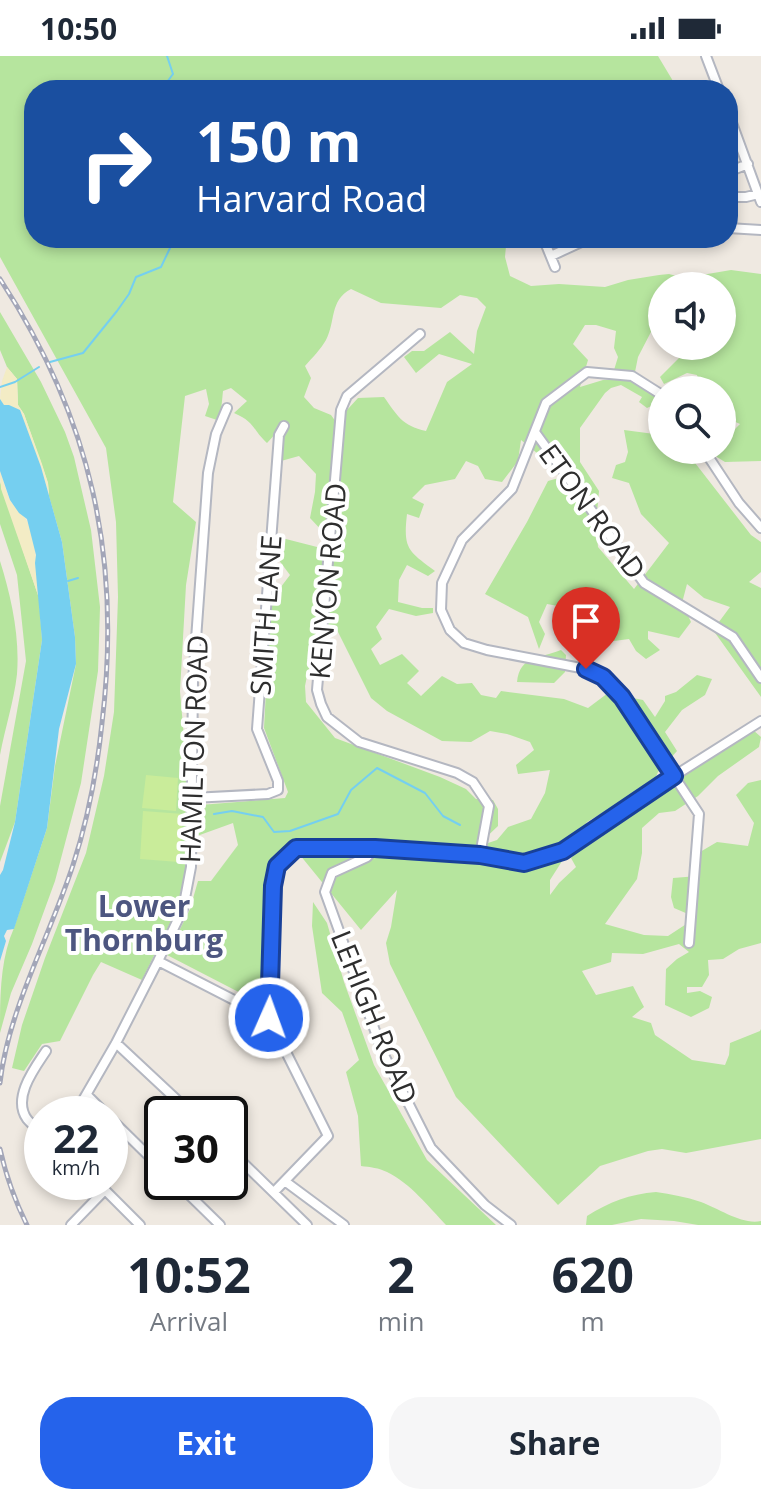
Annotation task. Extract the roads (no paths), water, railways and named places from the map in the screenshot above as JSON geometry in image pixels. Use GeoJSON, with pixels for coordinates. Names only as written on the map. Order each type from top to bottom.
{"type":"FeatureCollection","features":[{"type":"Feature","properties":{"kind":"street"},"geometry":{"type":"LineString","coordinates":[[706,56],[715,80]]}},
{"type":"Feature","properties":{"kind":"street"},"geometry":{"type":"LineString","coordinates":[[738,138],[760,198],[738,197]]}},
{"type":"Feature","properties":{"kind":"street"},"geometry":{"type":"LineString","coordinates":[[738,168],[748,164]]}},
{"type":"Feature","properties":{"kind":"street"},"geometry":{"type":"LineString","coordinates":[[738,229],[761,230]]}},
{"type":"Feature","properties":{"kind":"street"},"geometry":{"type":"LineString","coordinates":[[548,248],[555,267]]}},
{"type":"Feature","properties":{"kind":"street"},"geometry":{"type":"LineString","coordinates":[[551,256],[568,248]]}},
{"type":"Feature","properties":{"kind":"street","name":"KENYON ROAD"},"geometry":{"type":"LineString","coordinates":[[420,334],[347,396],[341,410],[317,690],[327,717],[359,742],[457,773],[473,782],[489,806],[480,855]]}},
{"type":"Feature","properties":{"kind":"street"},"geometry":{"type":"LineString","coordinates":[[648,386],[632,376],[587,372],[546,403],[512,489],[462,540],[442,583],[441,610],[450,630],[464,643],[586,669],[603,677],[622,697],[699,814],[689,943]]}},
{"type":"Feature","properties":{"kind":"street","name":"HAMILTON ROAD"},"geometry":{"type":"LineString","coordinates":[[87,1095],[183,909],[191,867],[193,681],[208,473],[216,434],[227,408]]}},
{"type":"Feature","properties":{"kind":"street","name":"SMITH LANE"},"geometry":{"type":"LineString","coordinates":[[192,798],[268,794],[278,790],[279,785],[257,729],[279,435],[284,426]]}},
{"type":"Feature","properties":{"kind":"street","name":"ETON ROAD"},"geometry":{"type":"LineString","coordinates":[[535,432],[644,583],[733,637],[761,678]]}},
{"type":"Feature","properties":{"kind":"street"},"geometry":{"type":"LineString","coordinates":[[713,464],[739,503],[761,528]]}},
{"type":"Feature","properties":{"kind":"street"},"geometry":{"type":"LineString","coordinates":[[274,1192],[328,1136],[269,1018],[273,886],[277,866],[296,848],[375,848],[480,855],[524,863],[563,851],[761,721]]}},
{"type":"Feature","properties":{"kind":"street","name":"LEHIGH ROAD"},"geometry":{"type":"LineString","coordinates":[[375,848],[367,857],[332,873],[325,892],[383,1053],[431,1148],[485,1205],[511,1225]]}},
{"type":"Feature","properties":{"kind":"street"},"geometry":{"type":"LineString","coordinates":[[158,961],[269,1018]]}},
{"type":"Feature","properties":{"kind":"street"},"geometry":{"type":"LineString","coordinates":[[116,1043],[173,1096]]}},
{"type":"Feature","properties":{"kind":"street"},"geometry":{"type":"LineString","coordinates":[[24,1113],[21,1107],[28,1078],[46,1051]]}},
{"type":"Feature","properties":{"kind":"street"},"geometry":{"type":"LineString","coordinates":[[128,1136],[144,1151]]}},
{"type":"Feature","properties":{"kind":"street"},"geometry":{"type":"LineString","coordinates":[[248,1167],[307,1225]]}},
{"type":"Feature","properties":{"kind":"street"},"geometry":{"type":"LineString","coordinates":[[286,1182],[344,1225]]}},
{"type":"Feature","properties":{"kind":"street"},"geometry":{"type":"LineString","coordinates":[[71,1225],[95,1200]]}},
{"type":"Feature","properties":{"kind":"street"},"geometry":{"type":"LineString","coordinates":[[115,1200],[140,1225]]}},
{"type":"Feature","properties":{"kind":"street"},"geometry":{"type":"LineString","coordinates":[[194,1200],[220,1225]]}},
{"type":"Feature","properties":{"kind":"water"},"geometry":{"type":"Polygon","coordinates":[[[0,399],[4,405],[20,410],[41,467],[62,542],[76,664],[59,729],[47,828],[14,929],[7,930],[4,936],[6,941],[0,961],[0,875],[15,822],[42,640],[36,555],[27,519],[10,500],[0,471],[0,399]]]}},
{"type":"Feature","properties":{"kind":"waterway"},"geometry":{"type":"LineString","coordinates":[[167,56],[173,74],[168,80]]}},
{"type":"Feature","properties":{"kind":"waterway"},"geometry":{"type":"LineString","coordinates":[[50,362],[83,353],[129,294],[136,277],[161,267],[170,248]]}},
{"type":"Feature","properties":{"kind":"waterway"},"geometry":{"type":"LineString","coordinates":[[0,387],[39,367]]}},
{"type":"Feature","properties":{"kind":"waterway"},"geometry":{"type":"LineString","coordinates":[[68,581],[78,578]]}},
{"type":"Feature","properties":{"kind":"waterway"},"geometry":{"type":"LineString","coordinates":[[214,814],[232,811],[263,817],[274,832],[290,831],[338,814],[351,790],[377,768],[425,793],[443,816],[460,825]]}},
{"type":"Feature","properties":{"kind":"railway"},"geometry":{"type":"LineString","coordinates":[[0,279],[31,331],[78,437],[93,491],[103,547],[107,604],[107,662],[102,723],[87,813],[64,892],[12,1028],[0,1083]]}},
{"type":"Feature","properties":{"kind":"railway"},"geometry":{"type":"LineString","coordinates":[[0,1149],[11,1188],[27,1225]]}},
{"type":"Feature","properties":{"kind":"district","name":"Lower Thornburg"},"geometry":{"type":"Point","coordinates":[144,922]}}]}
